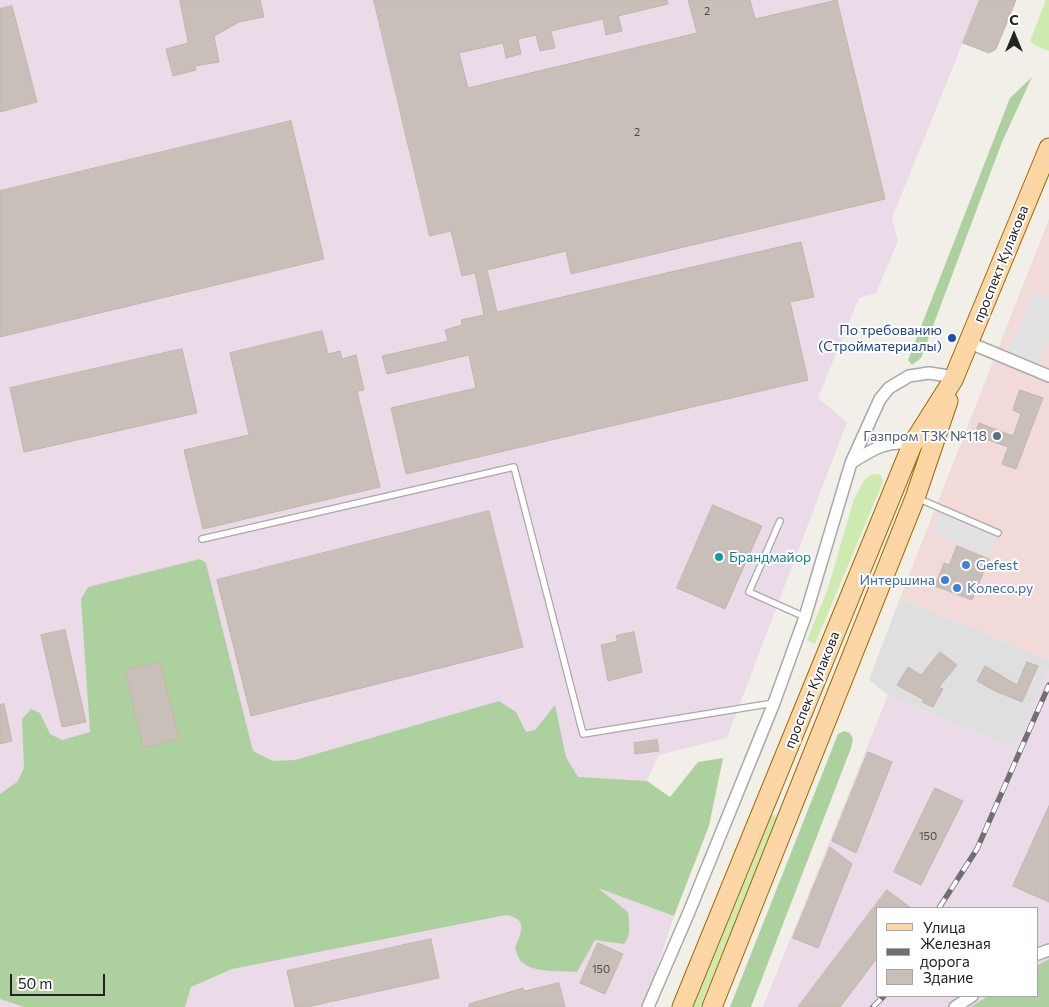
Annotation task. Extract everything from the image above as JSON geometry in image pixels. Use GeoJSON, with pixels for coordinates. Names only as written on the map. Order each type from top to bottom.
{"type":"FeatureCollection","features":[{"type":"Feature","properties":{"kind":"main road","name":"проспект Кулакова"},"geometry":{"type":"LineString","coordinates":[[682,1007],[912,445],[954,378],[1049,148]]}},
{"type":"Feature","properties":{"kind":"main road","name":"проспект Кулакова"},"geometry":{"type":"LineString","coordinates":[[712,1007],[915,498],[932,451],[954,378]]}},
{"type":"Feature","properties":{"kind":"street"},"geometry":{"type":"LineString","coordinates":[[970,343],[1049,376]]}},
{"type":"Feature","properties":{"kind":"street"},"geometry":{"type":"LineString","coordinates":[[648,1007],[689,912],[774,703],[805,617],[851,463],[880,400],[889,388],[909,376],[929,373],[954,378]]}},
{"type":"Feature","properties":{"kind":"street"},"geometry":{"type":"LineString","coordinates":[[851,463],[870,451],[886,444],[898,442],[932,451]]}},
{"type":"Feature","properties":{"kind":"street"},"geometry":{"type":"LineString","coordinates":[[955,1007],[970,997]]}},
{"type":"Feature","properties":{"kind":"lane"},"geometry":{"type":"LineString","coordinates":[[202,539],[514,467],[582,734],[774,703]]}},
{"type":"Feature","properties":{"kind":"lane"},"geometry":{"type":"LineString","coordinates":[[915,498],[998,533]]}},
{"type":"Feature","properties":{"kind":"lane"},"geometry":{"type":"LineString","coordinates":[[780,520],[749,592],[805,617]]}},
{"type":"Feature","properties":{"kind":"shaded area"},"geometry":{"type":"Polygon","coordinates":[[[0,0],[980,0],[892,218],[898,241],[876,293],[859,298],[818,398],[847,422],[727,738],[659,755],[596,886],[674,916],[644,1007],[0,1007],[0,0]]]}},
{"type":"Feature","properties":{"kind":"shaded area"},"geometry":{"type":"Polygon","coordinates":[[[1049,219],[1049,660],[900,598],[1049,219]]]}},
{"type":"Feature","properties":{"kind":"shaded area"},"geometry":{"type":"Polygon","coordinates":[[[1034,291],[1049,297],[1049,339],[1038,365],[1008,352],[1034,291]]]}},
{"type":"Feature","properties":{"kind":"shaded area"},"geometry":{"type":"Polygon","coordinates":[[[942,509],[998,533],[988,557],[932,533],[942,509]]]}},
{"type":"Feature","properties":{"kind":"shaded area"},"geometry":{"type":"Polygon","coordinates":[[[900,598],[1049,660],[1049,669],[1014,749],[888,695],[869,680],[900,598]]]}},
{"type":"Feature","properties":{"kind":"shaded area"},"geometry":{"type":"Polygon","coordinates":[[[1049,669],[1049,1007],[763,1007],[888,695],[1014,749],[1049,669]]]}},
{"type":"Feature","properties":{"kind":"green space"},"geometry":{"type":"Polygon","coordinates":[[[1046,0],[1049,0],[1049,51],[1034,45],[1030,41],[1046,0]]]}},
{"type":"Feature","properties":{"kind":"green space"},"geometry":{"type":"Polygon","coordinates":[[[1032,77],[1002,142],[921,358],[912,365],[908,360],[1010,98],[1032,77]]]}},
{"type":"Feature","properties":{"kind":"green space"},"geometry":{"type":"Polygon","coordinates":[[[870,475],[881,475],[883,482],[815,644],[807,640],[828,588],[854,499],[864,480],[870,475]]]}},
{"type":"Feature","properties":{"kind":"green space"},"geometry":{"type":"Polygon","coordinates":[[[200,559],[206,563],[253,751],[273,761],[295,760],[499,701],[516,712],[526,732],[535,730],[555,705],[566,757],[578,777],[647,781],[670,797],[698,762],[723,758],[709,826],[674,916],[598,888],[628,912],[629,929],[627,940],[624,944],[595,940],[577,972],[540,970],[527,966],[522,962],[515,948],[521,932],[521,923],[513,917],[506,915],[232,969],[191,987],[185,1007],[24,1007],[0,999],[0,794],[17,782],[24,768],[22,719],[31,709],[40,713],[50,734],[62,740],[90,732],[81,599],[88,587],[200,559]]]}},
{"type":"Feature","properties":{"kind":"green space"},"geometry":{"type":"Polygon","coordinates":[[[844,731],[850,733],[853,739],[851,748],[751,1007],[730,1007],[838,734],[844,731]]]}},
{"type":"Feature","properties":{"kind":"green space"},"geometry":{"type":"Polygon","coordinates":[[[771,814],[778,816],[700,1007],[692,1007],[771,814]]]}},
{"type":"Feature","properties":{"kind":"green space"},"geometry":{"type":"Polygon","coordinates":[[[1049,959],[1049,1007],[971,1007],[986,997],[1039,997],[1039,964],[1049,959]]]}},
{"type":"Feature","properties":{"kind":"building"},"geometry":{"type":"Polygon","coordinates":[[[180,0],[260,0],[264,17],[239,22],[214,36],[219,62],[195,66],[196,70],[173,76],[166,49],[188,43],[180,0]]]}},
{"type":"Feature","properties":{"kind":"building"},"geometry":{"type":"Polygon","coordinates":[[[374,0],[667,0],[668,4],[618,16],[622,31],[606,35],[603,19],[551,31],[555,48],[540,51],[536,35],[518,39],[521,54],[506,58],[503,43],[459,53],[468,88],[697,33],[688,0],[750,0],[755,19],[837,0],[885,199],[571,274],[566,251],[487,270],[497,312],[801,242],[814,297],[790,302],[808,380],[406,474],[391,408],[476,388],[469,355],[387,374],[382,356],[448,341],[445,330],[462,325],[461,320],[484,315],[475,273],[462,276],[451,231],[430,236],[374,0]]]}},
{"type":"Feature","properties":{"kind":"building"},"geometry":{"type":"Polygon","coordinates":[[[980,0],[1016,0],[996,49],[989,53],[963,43],[980,0]]]}},
{"type":"Feature","properties":{"kind":"building"},"geometry":{"type":"Polygon","coordinates":[[[12,6],[37,102],[0,112],[0,9],[12,6]]]}},
{"type":"Feature","properties":{"kind":"building"},"geometry":{"type":"Polygon","coordinates":[[[291,121],[324,259],[0,337],[0,191],[291,121]]]}},
{"type":"Feature","properties":{"kind":"building"},"geometry":{"type":"Polygon","coordinates":[[[322,331],[328,354],[340,351],[342,359],[356,355],[364,390],[357,391],[380,487],[203,529],[184,450],[249,435],[230,353],[322,331]]]}},
{"type":"Feature","properties":{"kind":"building"},"geometry":{"type":"Polygon","coordinates":[[[182,349],[197,413],[24,452],[10,388],[182,349]]]}},
{"type":"Feature","properties":{"kind":"building"},"geometry":{"type":"Polygon","coordinates":[[[1020,390],[1043,398],[1016,469],[1002,464],[1008,447],[974,435],[979,423],[1013,436],[1021,414],[1013,410],[1020,390]]]}},
{"type":"Feature","properties":{"kind":"building","name":"Брандмайор"},"geometry":{"type":"Polygon","coordinates":[[[713,505],[762,526],[725,609],[677,588],[713,505]]]}},
{"type":"Feature","properties":{"kind":"building"},"geometry":{"type":"Polygon","coordinates":[[[489,511],[523,647],[251,716],[217,580],[489,511]]]}},
{"type":"Feature","properties":{"kind":"building"},"geometry":{"type":"Polygon","coordinates":[[[957,546],[989,559],[972,600],[935,586],[944,563],[949,565],[957,546]]]}},
{"type":"Feature","properties":{"kind":"building"},"geometry":{"type":"Polygon","coordinates":[[[65,630],[86,722],[62,727],[41,635],[65,630]]]}},
{"type":"Feature","properties":{"kind":"building"},"geometry":{"type":"Polygon","coordinates":[[[634,632],[642,672],[608,681],[601,645],[618,641],[616,636],[634,632]]]}},
{"type":"Feature","properties":{"kind":"building"},"geometry":{"type":"Polygon","coordinates":[[[940,652],[957,665],[939,687],[943,689],[933,707],[897,685],[908,667],[921,675],[940,652]]]}},
{"type":"Feature","properties":{"kind":"building"},"geometry":{"type":"Polygon","coordinates":[[[160,662],[179,739],[143,748],[125,670],[160,662]]]}},
{"type":"Feature","properties":{"kind":"building"},"geometry":{"type":"Polygon","coordinates":[[[1027,662],[1038,666],[1022,702],[977,681],[985,666],[1017,685],[1027,662]]]}},
{"type":"Feature","properties":{"kind":"building"},"geometry":{"type":"Polygon","coordinates":[[[4,704],[12,741],[0,744],[0,705],[4,704]]]}},
{"type":"Feature","properties":{"kind":"building"},"geometry":{"type":"Polygon","coordinates":[[[657,740],[659,751],[635,754],[634,743],[657,740]]]}},
{"type":"Feature","properties":{"kind":"building"},"geometry":{"type":"Polygon","coordinates":[[[868,752],[892,762],[856,853],[832,841],[868,752]]]}},
{"type":"Feature","properties":{"kind":"building"},"geometry":{"type":"Polygon","coordinates":[[[935,788],[963,801],[921,885],[894,872],[935,788]]]}},
{"type":"Feature","properties":{"kind":"building"},"geometry":{"type":"Polygon","coordinates":[[[1049,806],[1049,902],[1013,886],[1049,806]]]}},
{"type":"Feature","properties":{"kind":"building"},"geometry":{"type":"Polygon","coordinates":[[[830,847],[852,864],[818,948],[793,938],[830,847]]]}},
{"type":"Feature","properties":{"kind":"building"},"geometry":{"type":"Polygon","coordinates":[[[887,890],[910,907],[876,907],[876,960],[840,1007],[798,1007],[887,890]]]}},
{"type":"Feature","properties":{"kind":"building"},"geometry":{"type":"Polygon","coordinates":[[[431,939],[439,978],[307,1007],[295,1007],[287,971],[431,939]]]}},
{"type":"Feature","properties":{"kind":"building"},"geometry":{"type":"Polygon","coordinates":[[[598,943],[623,954],[605,994],[580,983],[598,943]]]}},
{"type":"Feature","properties":{"kind":"building"},"geometry":{"type":"Polygon","coordinates":[[[559,983],[565,1007],[469,1007],[469,1004],[523,988],[524,991],[559,983]]]}},
{"type":"Feature","properties":{"kind":"railway"},"geometry":{"type":"LineString","coordinates":[[940,907],[977,849],[1049,685]]}},
{"type":"Feature","properties":{"kind":"railway"},"geometry":{"type":"LineString","coordinates":[[873,1007],[883,997]]}},
{"type":"Feature","properties":{"kind":"place","name":"По требованию (Стройматериалы)"},"geometry":{"type":"Point","coordinates":[952,338]}},
{"type":"Feature","properties":{"kind":"place","name":"Газпром ТЗК №118"},"geometry":{"type":"Point","coordinates":[997,436]}},
{"type":"Feature","properties":{"kind":"place","name":"Брандмайор"},"geometry":{"type":"Point","coordinates":[719,557]}},
{"type":"Feature","properties":{"kind":"place","name":"Gefest"},"geometry":{"type":"Point","coordinates":[966,565]}},
{"type":"Feature","properties":{"kind":"place","name":"Интершина"},"geometry":{"type":"Point","coordinates":[945,580]}},
{"type":"Feature","properties":{"kind":"place","name":"Колесо.ру"},"geometry":{"type":"Point","coordinates":[957,588]}}]}
